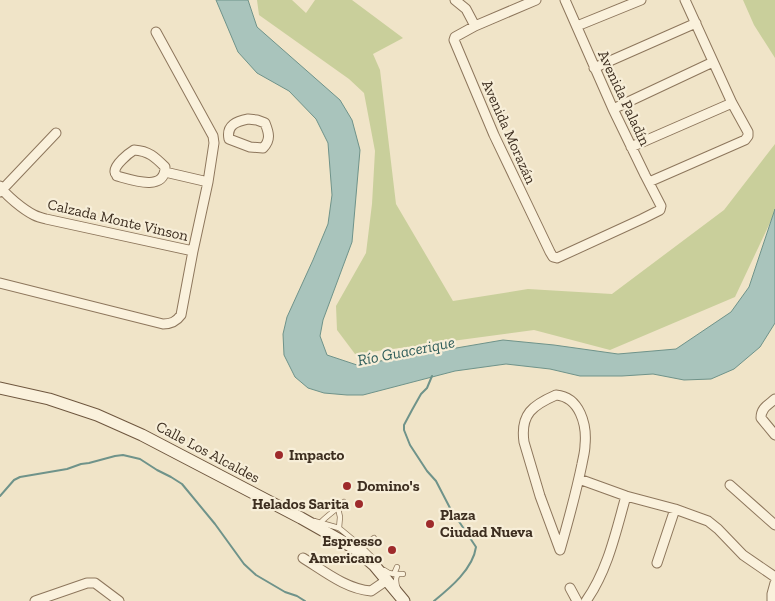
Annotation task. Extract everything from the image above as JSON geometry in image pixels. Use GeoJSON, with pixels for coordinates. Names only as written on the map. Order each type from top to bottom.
{"type":"FeatureCollection","features":[{"type":"Feature","properties":{"kind":"main road","name":"Calle Los Alcaldes"},"geometry":{"type":"LineString","coordinates":[[0,388],[49,400],[97,415],[142,435],[301,518],[354,548],[374,565],[402,599]]}},
{"type":"Feature","properties":{"kind":"street"},"geometry":{"type":"LineString","coordinates":[[455,0],[466,9],[475,26],[536,0]]}},
{"type":"Feature","properties":{"kind":"street","name":"Avenida Paladín"},"geometry":{"type":"LineString","coordinates":[[565,0],[613,109],[661,206]]}},
{"type":"Feature","properties":{"kind":"street"},"geometry":{"type":"LineString","coordinates":[[577,26],[641,0]]}},
{"type":"Feature","properties":{"kind":"street"},"geometry":{"type":"LineString","coordinates":[[649,182],[745,140],[748,136],[748,132],[732,103],[685,0]]}},
{"type":"Feature","properties":{"kind":"street"},"geometry":{"type":"LineString","coordinates":[[594,68],[696,23]]}},
{"type":"Feature","properties":{"kind":"street","name":"Avenida Morazán"},"geometry":{"type":"LineString","coordinates":[[475,26],[454,40],[494,135],[553,257],[557,258],[642,219],[660,210],[661,206]]}},
{"type":"Feature","properties":{"kind":"street"},"geometry":{"type":"LineString","coordinates":[[156,32],[213,136],[213,150],[208,182],[193,251]]}},
{"type":"Feature","properties":{"kind":"street"},"geometry":{"type":"LineString","coordinates":[[613,109],[713,62]]}},
{"type":"Feature","properties":{"kind":"street"},"geometry":{"type":"LineString","coordinates":[[631,147],[732,103]]}},
{"type":"Feature","properties":{"kind":"street"},"geometry":{"type":"LineString","coordinates":[[213,136],[228,136],[229,139],[250,147],[263,148],[268,143],[265,123],[257,120],[237,121],[231,126],[228,136]]}},
{"type":"Feature","properties":{"kind":"street"},"geometry":{"type":"LineString","coordinates":[[1,189],[56,133]]}},
{"type":"Feature","properties":{"kind":"street"},"geometry":{"type":"LineString","coordinates":[[134,150],[155,156],[165,167],[165,172],[163,178],[157,182],[136,181],[117,176],[115,172],[116,167],[122,160],[134,150]]}},
{"type":"Feature","properties":{"kind":"street"},"geometry":{"type":"LineString","coordinates":[[165,172],[208,182]]}},
{"type":"Feature","properties":{"kind":"street","name":"Calzada Monte Vinson"},"geometry":{"type":"LineString","coordinates":[[0,283],[169,324],[181,315],[193,251],[46,219],[34,215],[1,189]]}},
{"type":"Feature","properties":{"kind":"street"},"geometry":{"type":"LineString","coordinates":[[556,395],[562,395],[569,399],[583,419],[585,446],[579,479],[560,550],[540,496],[522,432],[526,416],[530,410],[556,395]]}},
{"type":"Feature","properties":{"kind":"street"},"geometry":{"type":"LineString","coordinates":[[775,400],[764,408],[761,413],[761,418],[775,435]]}},
{"type":"Feature","properties":{"kind":"street"},"geometry":{"type":"LineString","coordinates":[[579,479],[626,496],[675,509],[708,521],[743,555],[775,577]]}},
{"type":"Feature","properties":{"kind":"street"},"geometry":{"type":"LineString","coordinates":[[730,485],[775,525]]}},
{"type":"Feature","properties":{"kind":"street"},"geometry":{"type":"LineString","coordinates":[[586,601],[594,590],[608,557],[626,496]]}},
{"type":"Feature","properties":{"kind":"street"},"geometry":{"type":"LineString","coordinates":[[657,563],[675,509]]}},
{"type":"Feature","properties":{"kind":"street"},"geometry":{"type":"LineString","coordinates":[[303,558],[352,587],[362,590],[372,591],[387,580]]}},
{"type":"Feature","properties":{"kind":"street"},"geometry":{"type":"LineString","coordinates":[[35,601],[87,583],[95,583],[119,601]]}},
{"type":"Feature","properties":{"kind":"street"},"geometry":{"type":"LineString","coordinates":[[772,601],[775,583]]}},
{"type":"Feature","properties":{"kind":"street"},"geometry":{"type":"LineString","coordinates":[[570,588],[576,601]]}},
{"type":"Feature","properties":{"kind":"lane"},"geometry":{"type":"LineString","coordinates":[[321,522],[344,502]]}},
{"type":"Feature","properties":{"kind":"lane"},"geometry":{"type":"LineString","coordinates":[[338,508],[340,517],[339,528]]}},
{"type":"Feature","properties":{"kind":"lane"},"geometry":{"type":"LineString","coordinates":[[301,518],[339,528],[373,556],[385,571],[394,574],[398,567]]}},
{"type":"Feature","properties":{"kind":"lane"},"geometry":{"type":"LineString","coordinates":[[362,547],[374,538]]}},
{"type":"Feature","properties":{"kind":"lane"},"geometry":{"type":"LineString","coordinates":[[402,599],[397,586],[396,576],[403,574]]}},
{"type":"Feature","properties":{"kind":"green space"},"geometry":{"type":"Polygon","coordinates":[[[257,0],[292,0],[306,13],[315,0],[352,0],[403,38],[373,54],[380,70],[396,204],[453,301],[528,289],[612,294],[724,210],[775,144],[775,212],[735,297],[610,350],[534,330],[355,354],[337,330],[336,306],[366,253],[372,204],[375,151],[364,93],[349,79],[259,15],[257,0]]]}},
{"type":"Feature","properties":{"kind":"green space"},"geometry":{"type":"Polygon","coordinates":[[[743,0],[775,0],[775,58],[754,25],[743,0]]]}},
{"type":"Feature","properties":{"kind":"water"},"geometry":{"type":"Polygon","coordinates":[[[216,0],[248,0],[257,27],[340,100],[352,120],[360,150],[352,242],[323,320],[320,336],[327,355],[357,365],[503,340],[618,354],[676,349],[731,312],[749,287],[775,209],[775,323],[760,347],[734,369],[711,379],[684,380],[653,374],[580,376],[550,369],[506,364],[455,371],[363,395],[324,393],[308,388],[295,377],[284,355],[283,334],[287,317],[328,224],[332,195],[328,143],[316,119],[289,91],[257,73],[238,52],[216,0]]]}},
{"type":"Feature","properties":{"kind":"waterway"},"geometry":{"type":"LineString","coordinates":[[432,376],[427,388],[421,394],[404,425],[404,430],[410,445],[436,481],[450,508],[476,547],[466,570],[454,584],[434,601]]}},
{"type":"Feature","properties":{"kind":"waterway"},"geometry":{"type":"LineString","coordinates":[[0,496],[14,480],[20,477],[67,469],[115,456],[123,455],[140,459],[182,484],[215,524],[244,564],[256,575],[305,601]]}},
{"type":"Feature","properties":{"kind":"place","name":"Impacto"},"geometry":{"type":"Point","coordinates":[279,455]}},
{"type":"Feature","properties":{"kind":"place","name":"Domino's"},"geometry":{"type":"Point","coordinates":[347,486]}},
{"type":"Feature","properties":{"kind":"place","name":"Helados Sarita"},"geometry":{"type":"Point","coordinates":[359,504]}},
{"type":"Feature","properties":{"kind":"place","name":"Plaza Ciudad Nueva"},"geometry":{"type":"Point","coordinates":[430,524]}},
{"type":"Feature","properties":{"kind":"place","name":"Espresso Americano"},"geometry":{"type":"Point","coordinates":[392,550]}},
{"type":"Feature","properties":{"kind":"water label","name":"Río Guacerique"},"geometry":{"type":"Point","coordinates":[406,351]}}]}
